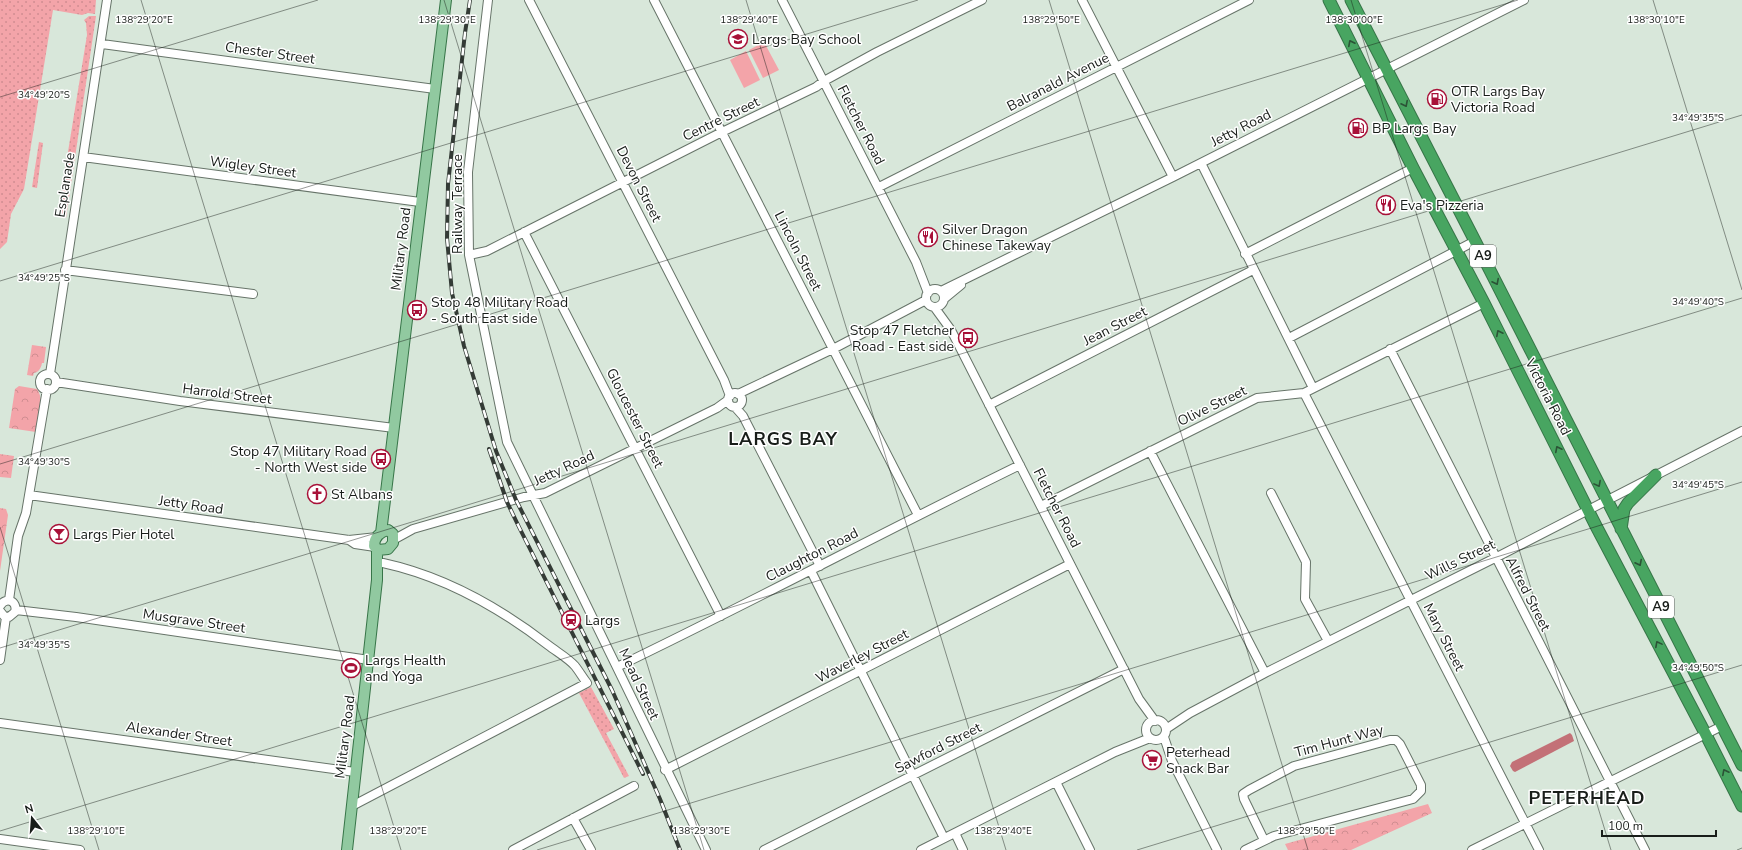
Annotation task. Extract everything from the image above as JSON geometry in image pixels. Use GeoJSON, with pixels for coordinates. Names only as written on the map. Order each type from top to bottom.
{"type":"FeatureCollection","features":[{"type":"Feature","properties":{"kind":"highway","name":"Victoria Road"},"geometry":{"type":"LineString","coordinates":[[1329,0],[1413,168],[1484,303],[1588,509],[1742,806]]}},
{"type":"Feature","properties":{"kind":"highway","name":"Victoria Road"},"geometry":{"type":"LineString","coordinates":[[1351,0],[1742,765]]}},
{"type":"Feature","properties":{"kind":"highway"},"geometry":{"type":"LineString","coordinates":[[1621,529],[1624,509],[1656,474]]}},
{"type":"Feature","properties":{"kind":"main road","name":"Military Road"},"geometry":{"type":"LineString","coordinates":[[377,580],[383,563],[380,549],[374,542],[386,534],[386,501],[394,428],[420,202],[446,0]]}},
{"type":"Feature","properties":{"kind":"main road"},"geometry":{"type":"LineString","coordinates":[[380,549],[390,546],[386,534]]}},
{"type":"Feature","properties":{"kind":"main road","name":"Military Road"},"geometry":{"type":"LineString","coordinates":[[347,850],[380,549]]}},
{"type":"Feature","properties":{"kind":"street","name":"Esplanade"},"geometry":{"type":"LineString","coordinates":[[50,374],[108,0]]}},
{"type":"Feature","properties":{"kind":"street","name":"Railway Terrace"},"geometry":{"type":"LineString","coordinates":[[488,0],[468,172],[469,255],[507,442],[533,496]]}},
{"type":"Feature","properties":{"kind":"street","name":"Devon Street"},"geometry":{"type":"LineString","coordinates":[[528,0],[820,566]]}},
{"type":"Feature","properties":{"kind":"street","name":"Lincoln Street"},"geometry":{"type":"LineString","coordinates":[[654,0],[918,515]]}},
{"type":"Feature","properties":{"kind":"street","name":"Fletcher Road"},"geometry":{"type":"LineString","coordinates":[[782,0],[1217,850]]}},
{"type":"Feature","properties":{"kind":"street","name":"Centre Street"},"geometry":{"type":"LineString","coordinates":[[469,255],[487,251],[722,132],[816,87],[824,81],[877,52],[982,0]]}},
{"type":"Feature","properties":{"kind":"street"},"geometry":{"type":"LineString","coordinates":[[1082,0],[1173,177]]}},
{"type":"Feature","properties":{"kind":"street","name":"Balranald Avenue"},"geometry":{"type":"LineString","coordinates":[[879,187],[1249,0]]}},
{"type":"Feature","properties":{"kind":"street","name":"Jetty Road"},"geometry":{"type":"LineString","coordinates":[[29,495],[349,540],[413,529],[533,496],[557,488],[635,447],[735,400],[756,387],[899,314],[935,299],[970,278],[1524,0]]}},
{"type":"Feature","properties":{"kind":"street","name":"Chester Street"},"geometry":{"type":"LineString","coordinates":[[102,44],[435,89]]}},
{"type":"Feature","properties":{"kind":"street","name":"Wigley Street"},"geometry":{"type":"LineString","coordinates":[[83,157],[420,202]]}},
{"type":"Feature","properties":{"kind":"street"},"geometry":{"type":"LineString","coordinates":[[1201,163],[1313,388]]}},
{"type":"Feature","properties":{"kind":"street"},"geometry":{"type":"LineString","coordinates":[[1245,254],[1413,168]]}},
{"type":"Feature","properties":{"kind":"street","name":"Gloucester Street"},"geometry":{"type":"LineString","coordinates":[[524,232],[721,616]]}},
{"type":"Feature","properties":{"kind":"street"},"geometry":{"type":"LineString","coordinates":[[1289,338],[1475,241]]}},
{"type":"Feature","properties":{"kind":"street"},"geometry":{"type":"LineString","coordinates":[[66,270],[253,294]]}},
{"type":"Feature","properties":{"kind":"street","name":"Jean Street"},"geometry":{"type":"LineString","coordinates":[[989,405],[1253,270]]}},
{"type":"Feature","properties":{"kind":"street","name":"Olive Street"},"geometry":{"type":"LineString","coordinates":[[1041,506],[1257,398],[1304,393],[1484,303]]}},
{"type":"Feature","properties":{"kind":"street","name":"Alfred Street"},"geometry":{"type":"LineString","coordinates":[[1390,349],[1495,558],[1645,850]]}},
{"type":"Feature","properties":{"kind":"street"},"geometry":{"type":"LineString","coordinates":[[50,374],[55,378],[56,382],[52,388],[48,389],[43,387],[41,382],[44,375],[50,374]]}},
{"type":"Feature","properties":{"kind":"street","name":"Harrold Street"},"geometry":{"type":"LineString","coordinates":[[56,382],[180,401],[394,428]]}},
{"type":"Feature","properties":{"kind":"street"},"geometry":{"type":"LineString","coordinates":[[9,600],[18,536],[26,513],[48,389]]}},
{"type":"Feature","properties":{"kind":"street","name":"Mary Street"},"geometry":{"type":"LineString","coordinates":[[1304,393],[1539,850]]}},
{"type":"Feature","properties":{"kind":"street","name":"Wills Street"},"geometry":{"type":"LineString","coordinates":[[921,850],[1116,752],[1265,673],[1495,558],[1742,431]]}},
{"type":"Feature","properties":{"kind":"street"},"geometry":{"type":"LineString","coordinates":[[1150,451],[1265,673]]}},
{"type":"Feature","properties":{"kind":"street","name":"Claughton Road"},"geometry":{"type":"LineString","coordinates":[[617,667],[811,572],[918,515],[1020,465]]}},
{"type":"Feature","properties":{"kind":"street"},"geometry":{"type":"LineString","coordinates":[[1272,493],[1306,562],[1305,600],[1328,641]]}},
{"type":"Feature","properties":{"kind":"street","name":"Mead Street"},"geometry":{"type":"LineString","coordinates":[[533,496],[538,512],[549,529],[617,667],[665,770],[706,850]]}},
{"type":"Feature","properties":{"kind":"street","name":"Jetty Road"},"geometry":{"type":"LineString","coordinates":[[349,540],[355,544],[380,549]]}},
{"type":"Feature","properties":{"kind":"street"},"geometry":{"type":"LineString","coordinates":[[352,806],[587,683],[575,665],[536,636],[488,604],[440,582],[397,566],[383,563]]}},
{"type":"Feature","properties":{"kind":"street","name":"Waverley Street"},"geometry":{"type":"LineString","coordinates":[[665,770],[1070,564]]}},
{"type":"Feature","properties":{"kind":"street"},"geometry":{"type":"LineString","coordinates":[[811,572],[944,838]]}},
{"type":"Feature","properties":{"kind":"street"},"geometry":{"type":"LineString","coordinates":[[0,606],[4,601],[9,600],[14,603],[16,610],[14,614],[3,614],[0,660]]}},
{"type":"Feature","properties":{"kind":"street","name":"Musgrave Street"},"geometry":{"type":"LineString","coordinates":[[16,610],[76,616],[369,660]]}},
{"type":"Feature","properties":{"kind":"street","name":"Sawford Street"},"geometry":{"type":"LineString","coordinates":[[764,850],[1124,669]]}},
{"type":"Feature","properties":{"kind":"street","name":"Alexander Street"},"geometry":{"type":"LineString","coordinates":[[0,723],[355,772]]}},
{"type":"Feature","properties":{"kind":"street"},"geometry":{"type":"LineString","coordinates":[[1472,850],[1705,733],[1722,726]]}},
{"type":"Feature","properties":{"kind":"street","name":"Tim Hunt Way"},"geometry":{"type":"LineString","coordinates":[[1245,850],[1274,836],[1413,799],[1421,791],[1421,785],[1400,744],[1396,740],[1390,740],[1294,766],[1249,790],[1244,794],[1244,799],[1264,840]]}},
{"type":"Feature","properties":{"kind":"street"},"geometry":{"type":"LineString","coordinates":[[1056,782],[1090,850]]}},
{"type":"Feature","properties":{"kind":"street"},"geometry":{"type":"LineString","coordinates":[[513,850],[634,786]]}},
{"type":"Feature","properties":{"kind":"street"},"geometry":{"type":"LineString","coordinates":[[573,818],[591,850]]}},
{"type":"Feature","properties":{"kind":"street"},"geometry":{"type":"LineString","coordinates":[[955,833],[963,850]]}},
{"type":"Feature","properties":{"kind":"street"},"geometry":{"type":"LineString","coordinates":[[0,839],[80,850]]}},
{"type":"Feature","properties":{"kind":"green space"},"geometry":{"type":"Polygon","coordinates":[[[0,0],[96,0],[95,14],[88,13],[82,15],[53,10],[24,189],[11,214],[7,242],[0,249],[0,0]]]}},
{"type":"Feature","properties":{"kind":"green space"},"geometry":{"type":"Polygon","coordinates":[[[89,16],[96,16],[66,218],[61,214],[59,207],[87,35],[86,23],[84,20],[89,16]]]}},
{"type":"Feature","properties":{"kind":"green space"},"geometry":{"type":"Polygon","coordinates":[[[764,42],[779,70],[763,78],[749,50],[764,42]]]}},
{"type":"Feature","properties":{"kind":"green space"},"geometry":{"type":"Polygon","coordinates":[[[746,51],[760,80],[744,88],[730,60],[746,51]]]}},
{"type":"Feature","properties":{"kind":"green space"},"geometry":{"type":"Polygon","coordinates":[[[39,142],[43,143],[37,188],[32,187],[39,142]]]}},
{"type":"Feature","properties":{"kind":"green space"},"geometry":{"type":"Polygon","coordinates":[[[32,345],[46,347],[44,363],[42,363],[40,370],[34,373],[33,376],[27,375],[32,345]]]}},
{"type":"Feature","properties":{"kind":"green space"},"geometry":{"type":"Polygon","coordinates":[[[19,386],[37,389],[39,393],[41,404],[36,432],[9,428],[15,389],[19,386]]]}},
{"type":"Feature","properties":{"kind":"green space"},"geometry":{"type":"Polygon","coordinates":[[[0,454],[14,456],[11,478],[0,477],[0,454]]]}},
{"type":"Feature","properties":{"kind":"green space"},"geometry":{"type":"Polygon","coordinates":[[[0,508],[6,509],[8,515],[0,571],[0,508]]]}},
{"type":"Feature","properties":{"kind":"green space"},"geometry":{"type":"Polygon","coordinates":[[[591,687],[614,729],[606,733],[629,776],[624,778],[579,693],[591,687]]]}},
{"type":"Feature","properties":{"kind":"green space"},"geometry":{"type":"Polygon","coordinates":[[[1428,804],[1432,813],[1351,850],[1288,850],[1285,844],[1428,804]]]}},
{"type":"Feature","properties":{"kind":"shaded area"},"geometry":{"type":"Polygon","coordinates":[[[1570,733],[1574,741],[1515,772],[1513,771],[1510,766],[1512,762],[1570,733]]]}},
{"type":"Feature","properties":{"kind":"railway"},"geometry":{"type":"LineString","coordinates":[[470,0],[448,184],[447,238],[452,293],[464,346],[496,451],[516,500],[612,690],[660,799],[680,850]]}},
{"type":"Feature","properties":{"kind":"railway"},"geometry":{"type":"LineString","coordinates":[[489,449],[507,502],[643,774]]}},
{"type":"Feature","properties":{"kind":"place","name":"Largs Bay School"},"geometry":{"type":"Point","coordinates":[738,39]}},
{"type":"Feature","properties":{"kind":"place","name":"OTR Largs Bay Victoria Road"},"geometry":{"type":"Point","coordinates":[1437,99]}},
{"type":"Feature","properties":{"kind":"place","name":"BP Largs Bay"},"geometry":{"type":"Point","coordinates":[1358,128]}},
{"type":"Feature","properties":{"kind":"place","name":"Eva's Pizzeria"},"geometry":{"type":"Point","coordinates":[1386,205]}},
{"type":"Feature","properties":{"kind":"place","name":"Silver Dragon Chinese Takeway"},"geometry":{"type":"Point","coordinates":[928,237]}},
{"type":"Feature","properties":{"kind":"place","name":"Stop 48 Military Road - South East side"},"geometry":{"type":"Point","coordinates":[417,310]}},
{"type":"Feature","properties":{"kind":"place","name":"Stop 47 Fletcher Road - East side"},"geometry":{"type":"Point","coordinates":[968,338]}},
{"type":"Feature","properties":{"kind":"place","name":"Stop 47 Military Road - North West side"},"geometry":{"type":"Point","coordinates":[381,459]}},
{"type":"Feature","properties":{"kind":"place","name":"St Albans"},"geometry":{"type":"Point","coordinates":[317,494]}},
{"type":"Feature","properties":{"kind":"place","name":"Largs Pier Hotel"},"geometry":{"type":"Point","coordinates":[59,534]}},
{"type":"Feature","properties":{"kind":"place","name":"Largs"},"geometry":{"type":"Point","coordinates":[571,620]}},
{"type":"Feature","properties":{"kind":"place","name":"Largs Health and Yoga"},"geometry":{"type":"Point","coordinates":[351,668]}},
{"type":"Feature","properties":{"kind":"place","name":"Peterhead Snack Bar"},"geometry":{"type":"Point","coordinates":[1152,760]}},
{"type":"Feature","properties":{"kind":"district","name":"LARGS BAY"},"geometry":{"type":"Point","coordinates":[783,439]}},
{"type":"Feature","properties":{"kind":"district","name":"PETERHEAD"},"geometry":{"type":"Point","coordinates":[1587,798]}}]}
